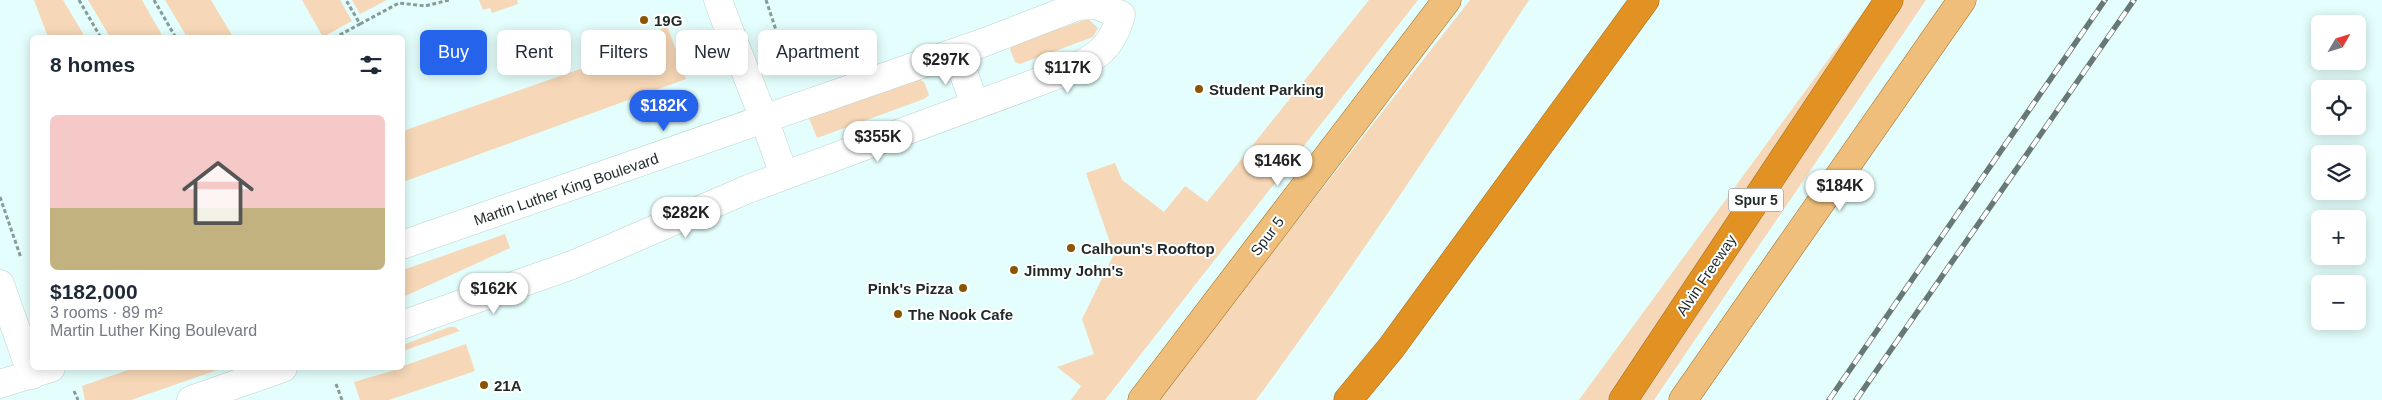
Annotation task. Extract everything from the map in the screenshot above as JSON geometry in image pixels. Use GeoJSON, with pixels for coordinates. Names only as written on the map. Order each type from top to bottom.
{"type":"FeatureCollection","features":[{"type":"Feature","properties":{"kind":"highway"},"geometry":{"type":"LineString","coordinates":[[1348,400],[1391,348],[1645,0]]}},
{"type":"Feature","properties":{"kind":"highway","name":"Alvin Freeway"},"geometry":{"type":"LineString","coordinates":[[1623,400],[1889,0]]}},
{"type":"Feature","properties":{"kind":"main road","name":"Spur 5"},"geometry":{"type":"LineString","coordinates":[[1142,400],[1447,0]]}},
{"type":"Feature","properties":{"kind":"main road"},"geometry":{"type":"LineString","coordinates":[[1683,400],[1962,0]]}},
{"type":"Feature","properties":{"kind":"street"},"geometry":{"type":"LineString","coordinates":[[718,0],[738,56],[766,120],[784,176]]}},
{"type":"Feature","properties":{"kind":"street","name":"Martin Luther King Boulevard"},"geometry":{"type":"LineString","coordinates":[[405,244],[766,120],[1078,6],[1096,5],[1107,7],[1121,15],[1117,32],[1108,46],[1088,62],[1068,72],[784,176],[572,265],[405,324]]}},
{"type":"Feature","properties":{"kind":"street"},"geometry":{"type":"LineString","coordinates":[[947,55],[966,108]]}},
{"type":"Feature","properties":{"kind":"street"},"geometry":{"type":"LineString","coordinates":[[0,284],[30,346]]}},
{"type":"Feature","properties":{"kind":"street"},"geometry":{"type":"LineString","coordinates":[[191,400],[277,370]]}},
{"type":"Feature","properties":{"kind":"street"},"geometry":{"type":"LineString","coordinates":[[0,384],[42,371]]}},
{"type":"Feature","properties":{"kind":"path"},"geometry":{"type":"LineString","coordinates":[[80,0],[99,35]]}},
{"type":"Feature","properties":{"kind":"path"},"geometry":{"type":"LineString","coordinates":[[154,0],[174,35]]}},
{"type":"Feature","properties":{"kind":"path"},"geometry":{"type":"LineString","coordinates":[[346,0],[360,24]]}},
{"type":"Feature","properties":{"kind":"path"},"geometry":{"type":"LineString","coordinates":[[340,35],[399,3],[425,6],[449,0]]}},
{"type":"Feature","properties":{"kind":"path"},"geometry":{"type":"LineString","coordinates":[[766,0],[776,30]]}},
{"type":"Feature","properties":{"kind":"path"},"geometry":{"type":"LineString","coordinates":[[0,197],[23,266]]}},
{"type":"Feature","properties":{"kind":"path"},"geometry":{"type":"LineString","coordinates":[[336,384],[342,400]]}},
{"type":"Feature","properties":{"kind":"path"},"geometry":{"type":"LineString","coordinates":[[73,388],[78,400]]}},
{"type":"Feature","properties":{"kind":"shaded area"},"geometry":{"type":"Polygon","coordinates":[[[34,0],[63,0],[84,35],[47,35],[34,0]]]}},
{"type":"Feature","properties":{"kind":"shaded area"},"geometry":{"type":"Polygon","coordinates":[[[88,0],[142,0],[162,35],[109,35],[88,0]]]}},
{"type":"Feature","properties":{"kind":"shaded area"},"geometry":{"type":"Polygon","coordinates":[[[165,0],[211,0],[232,35],[186,35],[165,0]]]}},
{"type":"Feature","properties":{"kind":"shaded area"},"geometry":{"type":"Polygon","coordinates":[[[302,0],[340,0],[352,21],[327,35],[322,35],[302,0]]]}},
{"type":"Feature","properties":{"kind":"shaded area"},"geometry":{"type":"Polygon","coordinates":[[[352,0],[387,0],[360,14],[352,0]]]}},
{"type":"Feature","properties":{"kind":"shaded area"},"geometry":{"type":"Polygon","coordinates":[[[479,0],[517,0],[518,4],[492,13],[490,8],[483,10],[479,0]]]}},
{"type":"Feature","properties":{"kind":"shaded area"},"geometry":{"type":"Polygon","coordinates":[[[1369,0],[1418,0],[1105,400],[1071,400],[1081,386],[1057,367],[1094,354],[1082,319],[1114,254],[1086,173],[1115,163],[1122,180],[1164,212],[1185,186],[1207,202],[1369,0]]]}},
{"type":"Feature","properties":{"kind":"shaded area"},"geometry":{"type":"Polygon","coordinates":[[[1470,0],[1529,0],[1361,252],[1256,400],[1157,400],[1470,0]]]}},
{"type":"Feature","properties":{"kind":"shaded area"},"geometry":{"type":"Polygon","coordinates":[[[1872,0],[1926,0],[1654,400],[1579,400],[1872,0]]]}},
{"type":"Feature","properties":{"kind":"shaded area"},"geometry":{"type":"Polygon","coordinates":[[[1088,19],[1098,28],[1093,37],[1020,64],[1015,62],[1010,49],[1015,43],[1088,19]]]}},
{"type":"Feature","properties":{"kind":"shaded area"},"geometry":{"type":"Polygon","coordinates":[[[667,25],[676,51],[676,75],[685,75],[686,79],[405,181],[405,130],[563,75],[571,75],[571,72],[581,69],[581,75],[666,75],[666,30],[660,30],[667,25]]]}},
{"type":"Feature","properties":{"kind":"shaded area"},"geometry":{"type":"Polygon","coordinates":[[[919,79],[924,82],[929,95],[924,99],[817,138],[809,118],[919,79]]]}},
{"type":"Feature","properties":{"kind":"shaded area"},"geometry":{"type":"Polygon","coordinates":[[[505,234],[510,248],[405,296],[405,269],[505,234]]]}},
{"type":"Feature","properties":{"kind":"shaded area"},"geometry":{"type":"Polygon","coordinates":[[[449,327],[455,327],[460,331],[405,350],[405,344],[449,327]]]}},
{"type":"Feature","properties":{"kind":"shaded area"},"geometry":{"type":"Polygon","coordinates":[[[466,344],[475,371],[389,400],[360,400],[354,382],[395,370],[405,370],[405,365],[466,344]]]}},
{"type":"Feature","properties":{"kind":"shaded area"},"geometry":{"type":"Polygon","coordinates":[[[128,370],[217,370],[131,400],[85,400],[82,386],[128,370]]]}},
{"type":"Feature","properties":{"kind":"railway"},"geometry":{"type":"LineString","coordinates":[[1829,400],[2105,0]]}},
{"type":"Feature","properties":{"kind":"railway"},"geometry":{"type":"LineString","coordinates":[[1856,400],[2134,0]]}},
{"type":"Feature","properties":{"kind":"place","name":"19G"},"geometry":{"type":"Point","coordinates":[644,20]}},
{"type":"Feature","properties":{"kind":"place","name":"Student Parking"},"geometry":{"type":"Point","coordinates":[1199,89]}},
{"type":"Feature","properties":{"kind":"place","name":"Calhoun's Rooftop"},"geometry":{"type":"Point","coordinates":[1071,248]}},
{"type":"Feature","properties":{"kind":"place","name":"Jimmy John's"},"geometry":{"type":"Point","coordinates":[1014,270]}},
{"type":"Feature","properties":{"kind":"place","name":"Pink's Pizza"},"geometry":{"type":"Point","coordinates":[963,288]}},
{"type":"Feature","properties":{"kind":"place","name":"The Nook Cafe"},"geometry":{"type":"Point","coordinates":[898,314]}},
{"type":"Feature","properties":{"kind":"place","name":"21A"},"geometry":{"type":"Point","coordinates":[484,385]}}]}
